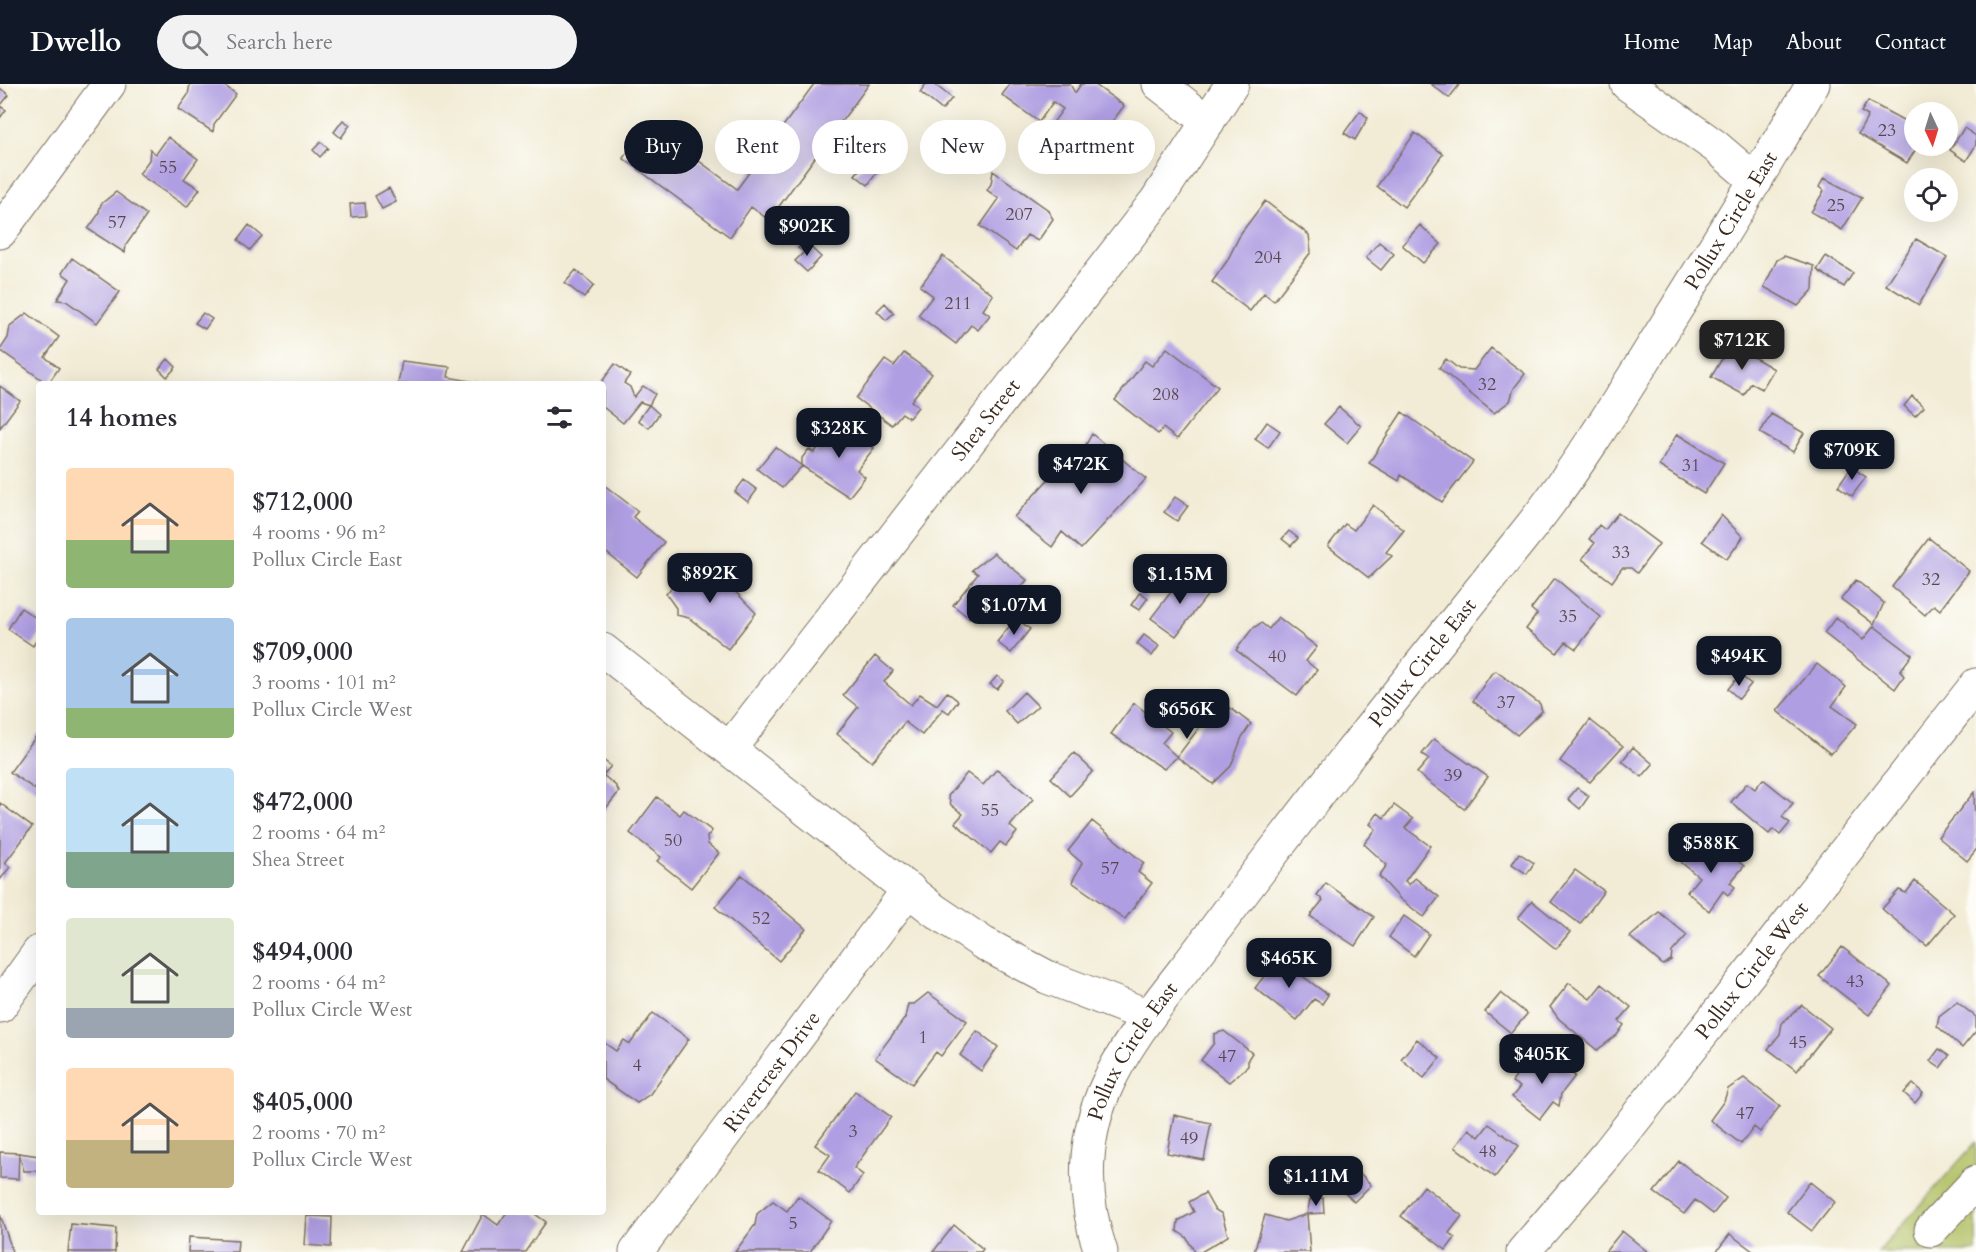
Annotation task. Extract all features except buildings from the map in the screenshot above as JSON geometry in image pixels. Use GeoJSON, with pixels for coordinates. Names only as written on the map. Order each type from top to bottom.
{"type":"FeatureCollection","features":[{"type":"Feature","properties":{"kind":"street"},"geometry":{"type":"LineString","coordinates":[[0,232],[109,84]]}},
{"type":"Feature","properties":{"kind":"street"},"geometry":{"type":"LineString","coordinates":[[1158,84],[1208,122]]}},
{"type":"Feature","properties":{"kind":"street","name":"Shea Street"},"geometry":{"type":"LineString","coordinates":[[730,748],[1156,201],[1232,84]]}},
{"type":"Feature","properties":{"kind":"street"},"geometry":{"type":"LineString","coordinates":[[1627,84],[1715,146],[1756,181]]}},
{"type":"Feature","properties":{"kind":"street","name":"Pollux Circle East"},"geometry":{"type":"LineString","coordinates":[[1101,1252],[1092,1225],[1086,1184],[1090,1140],[1102,1096],[1116,1066],[1149,1016],[1268,859],[1523,537],[1593,442],[1756,181],[1813,84]]}},
{"type":"Feature","properties":{"kind":"street"},"geometry":{"type":"LineString","coordinates":[[606,652],[909,890],[983,943],[1047,976],[1149,1016]]}},
{"type":"Feature","properties":{"kind":"street","name":"Pollux Circle West"},"geometry":{"type":"LineString","coordinates":[[1523,1252],[1608,1153],[1976,685]]}},
{"type":"Feature","properties":{"kind":"street","name":"Rivercrest Drive"},"geometry":{"type":"LineString","coordinates":[[636,1252],[909,890]]}},
{"type":"Feature","properties":{"kind":"street"},"geometry":{"type":"LineString","coordinates":[[5,987],[36,955]]}},
{"type":"Feature","properties":{"kind":"street"},"geometry":{"type":"LineString","coordinates":[[1931,1230],[1976,1182]]}},
{"type":"Feature","properties":{"kind":"green space"},"geometry":{"type":"Polygon","coordinates":[[[1976,1142],[1976,1252],[1878,1252],[1976,1142]]]}}]}
